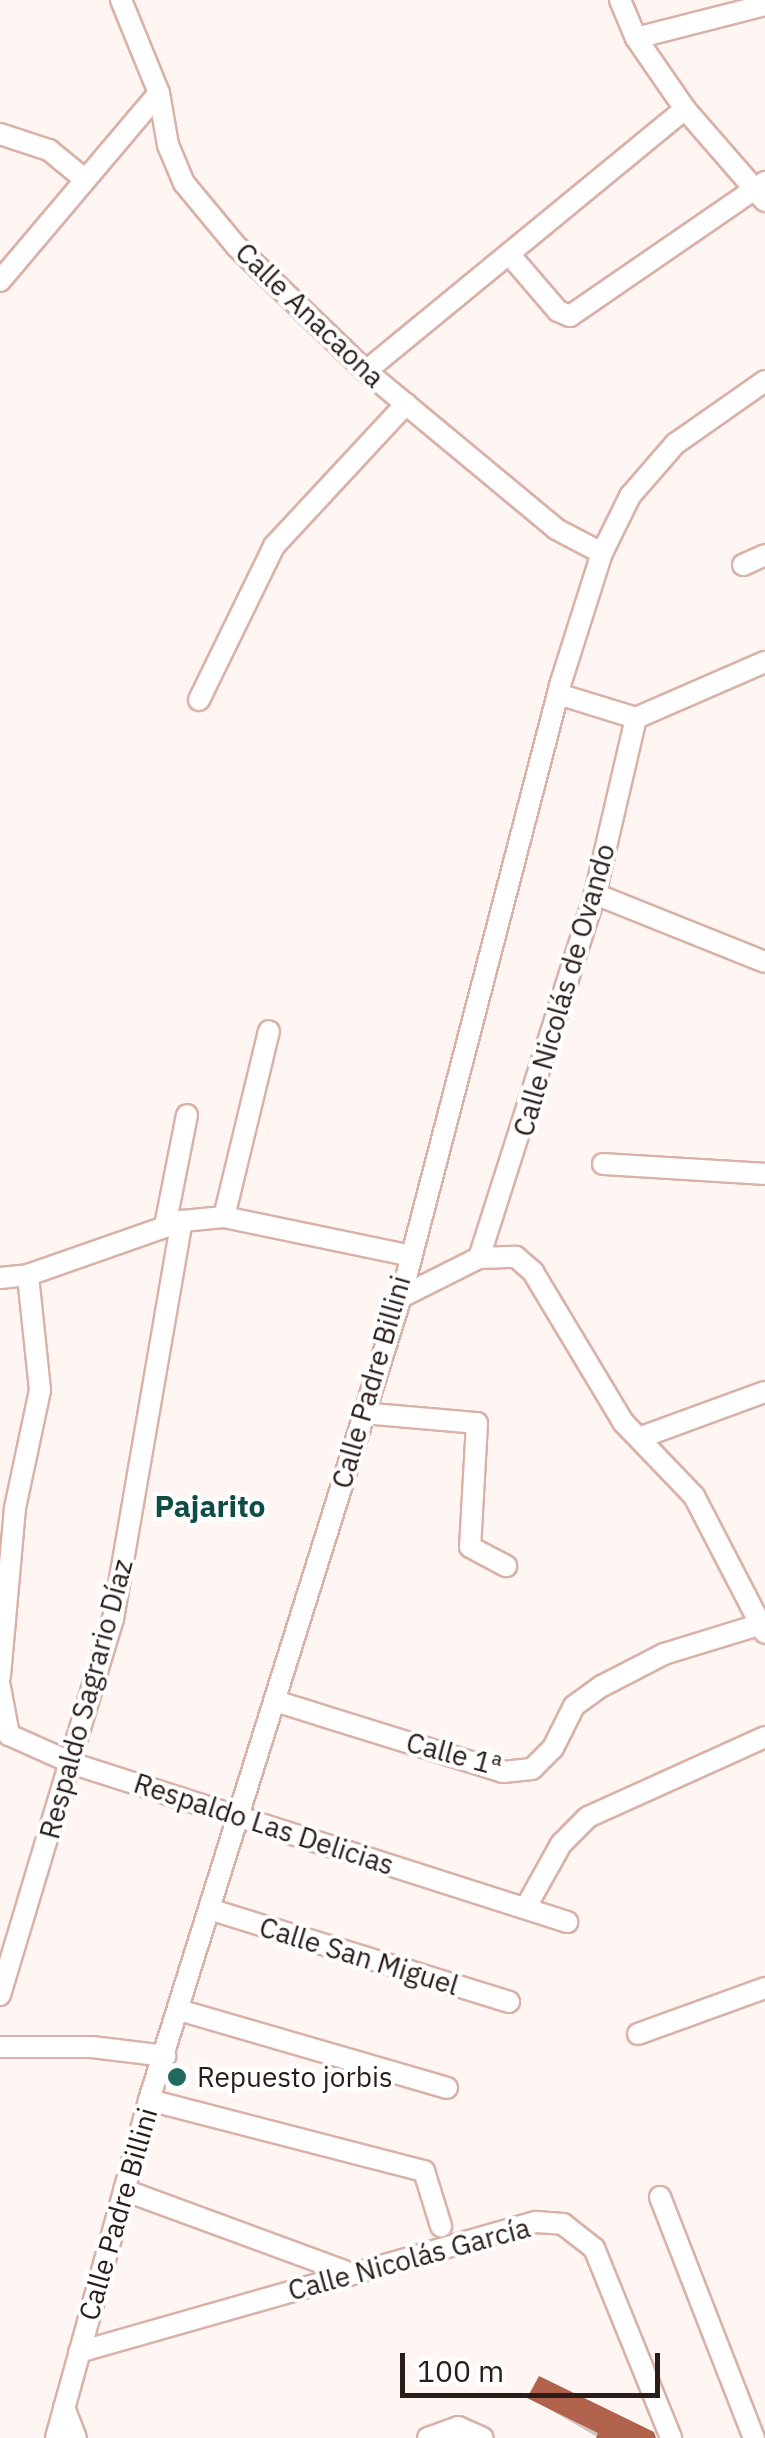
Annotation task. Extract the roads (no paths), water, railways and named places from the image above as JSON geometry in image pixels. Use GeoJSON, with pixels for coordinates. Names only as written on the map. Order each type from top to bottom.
{"type":"FeatureCollection","features":[{"type":"Feature","properties":{"kind":"street","name":"Calle Anacaona"},"geometry":{"type":"LineString","coordinates":[[121,0],[159,92],[168,144],[184,183],[250,261],[366,371],[556,529],[602,553]]}},
{"type":"Feature","properties":{"kind":"street"},"geometry":{"type":"LineString","coordinates":[[509,254],[558,311],[570,316],[762,191],[686,109],[636,38],[620,0]]}},
{"type":"Feature","properties":{"kind":"street"},"geometry":{"type":"LineString","coordinates":[[636,38],[765,4]]}},
{"type":"Feature","properties":{"kind":"street"},"geometry":{"type":"LineString","coordinates":[[0,281],[82,177],[159,92]]}},
{"type":"Feature","properties":{"kind":"street"},"geometry":{"type":"LineString","coordinates":[[366,371],[686,109]]}},
{"type":"Feature","properties":{"kind":"street"},"geometry":{"type":"LineString","coordinates":[[0,134],[48,150],[82,177]]}},
{"type":"Feature","properties":{"kind":"street","name":"Calle Padre Billini"},"geometry":{"type":"LineString","coordinates":[[56,2438],[149,2100],[401,1297],[407,1255],[558,694],[602,553],[630,496],[676,444],[765,380]]}},
{"type":"Feature","properties":{"kind":"street"},"geometry":{"type":"LineString","coordinates":[[199,700],[246,593],[274,546],[406,404]]}},
{"type":"Feature","properties":{"kind":"street"},"geometry":{"type":"LineString","coordinates":[[743,564],[765,555]]}},
{"type":"Feature","properties":{"kind":"street"},"geometry":{"type":"LineString","coordinates":[[558,694],[636,718],[765,662]]}},
{"type":"Feature","properties":{"kind":"street","name":"Calle Nicolás de Ovando"},"geometry":{"type":"LineString","coordinates":[[480,1258],[595,894],[636,718]]}},
{"type":"Feature","properties":{"kind":"street"},"geometry":{"type":"LineString","coordinates":[[595,894],[765,962]]}},
{"type":"Feature","properties":{"kind":"street"},"geometry":{"type":"LineString","coordinates":[[224,1216],[269,1031]]}},
{"type":"Feature","properties":{"kind":"street","name":"Respaldo Sagrario Díaz"},"geometry":{"type":"LineString","coordinates":[[0,1995],[74,1764],[113,1619],[186,1115]]}},
{"type":"Feature","properties":{"kind":"street"},"geometry":{"type":"LineString","coordinates":[[603,1164],[765,1174]]}},
{"type":"Feature","properties":{"kind":"street"},"geometry":{"type":"LineString","coordinates":[[0,1278],[28,1275],[173,1224],[224,1216],[407,1255]]}},
{"type":"Feature","properties":{"kind":"street"},"geometry":{"type":"LineString","coordinates":[[401,1297],[480,1258],[516,1257],[533,1272],[623,1422],[694,1496],[733,1562],[763,1627]]}},
{"type":"Feature","properties":{"kind":"street"},"geometry":{"type":"LineString","coordinates":[[0,1676],[15,1508],[40,1390],[28,1275]]}},
{"type":"Feature","properties":{"kind":"street"},"geometry":{"type":"LineString","coordinates":[[639,1438],[765,1392]]}},
{"type":"Feature","properties":{"kind":"street"},"geometry":{"type":"LineString","coordinates":[[362,1413],[477,1422],[470,1547],[506,1566]]}},
{"type":"Feature","properties":{"kind":"street","name":"Calle 1ª"},"geometry":{"type":"LineString","coordinates":[[274,1701],[503,1772],[532,1769],[553,1748],[574,1706],[602,1686],[664,1654],[763,1627]]}},
{"type":"Feature","properties":{"kind":"street","name":"Respaldo Las Delicias"},"geometry":{"type":"LineString","coordinates":[[0,1687],[4,1735],[74,1764],[568,1922]]}},
{"type":"Feature","properties":{"kind":"street"},"geometry":{"type":"LineString","coordinates":[[526,1908],[561,1844],[588,1817],[765,1737]]}},
{"type":"Feature","properties":{"kind":"street","name":"Calle San Miguel"},"geometry":{"type":"LineString","coordinates":[[208,1909],[509,2002]]}},
{"type":"Feature","properties":{"kind":"street"},"geometry":{"type":"LineString","coordinates":[[638,2034],[765,1988]]}},
{"type":"Feature","properties":{"kind":"street"},"geometry":{"type":"LineString","coordinates":[[179,2010],[447,2088]]}},
{"type":"Feature","properties":{"kind":"street"},"geometry":{"type":"LineString","coordinates":[[0,2047],[92,2047],[164,2056]]}},
{"type":"Feature","properties":{"kind":"street"},"geometry":{"type":"LineString","coordinates":[[149,2100],[424,2172],[442,2226]]}},
{"type":"Feature","properties":{"kind":"street"},"geometry":{"type":"LineString","coordinates":[[124,2190],[352,2274]]}},
{"type":"Feature","properties":{"kind":"street"},"geometry":{"type":"LineString","coordinates":[[660,2197],[754,2438]]}},
{"type":"Feature","properties":{"kind":"street","name":"Calle Nicolás García"},"geometry":{"type":"LineString","coordinates":[[79,2352],[536,2222],[562,2224],[594,2248],[671,2438]]}},
{"type":"Feature","properties":{"kind":"street"},"geometry":{"type":"LineString","coordinates":[[64,2407],[76,2438]]}},
{"type":"Feature","properties":{"kind":"street"},"geometry":{"type":"LineString","coordinates":[[428,2438],[458,2427],[483,2438]]}},
{"type":"Feature","properties":{"kind":"place","name":"Repuesto jorbis"},"geometry":{"type":"Point","coordinates":[177,2077]}},
{"type":"Feature","properties":{"kind":"district","name":"Pajarito"},"geometry":{"type":"Point","coordinates":[210,1506]}}]}
